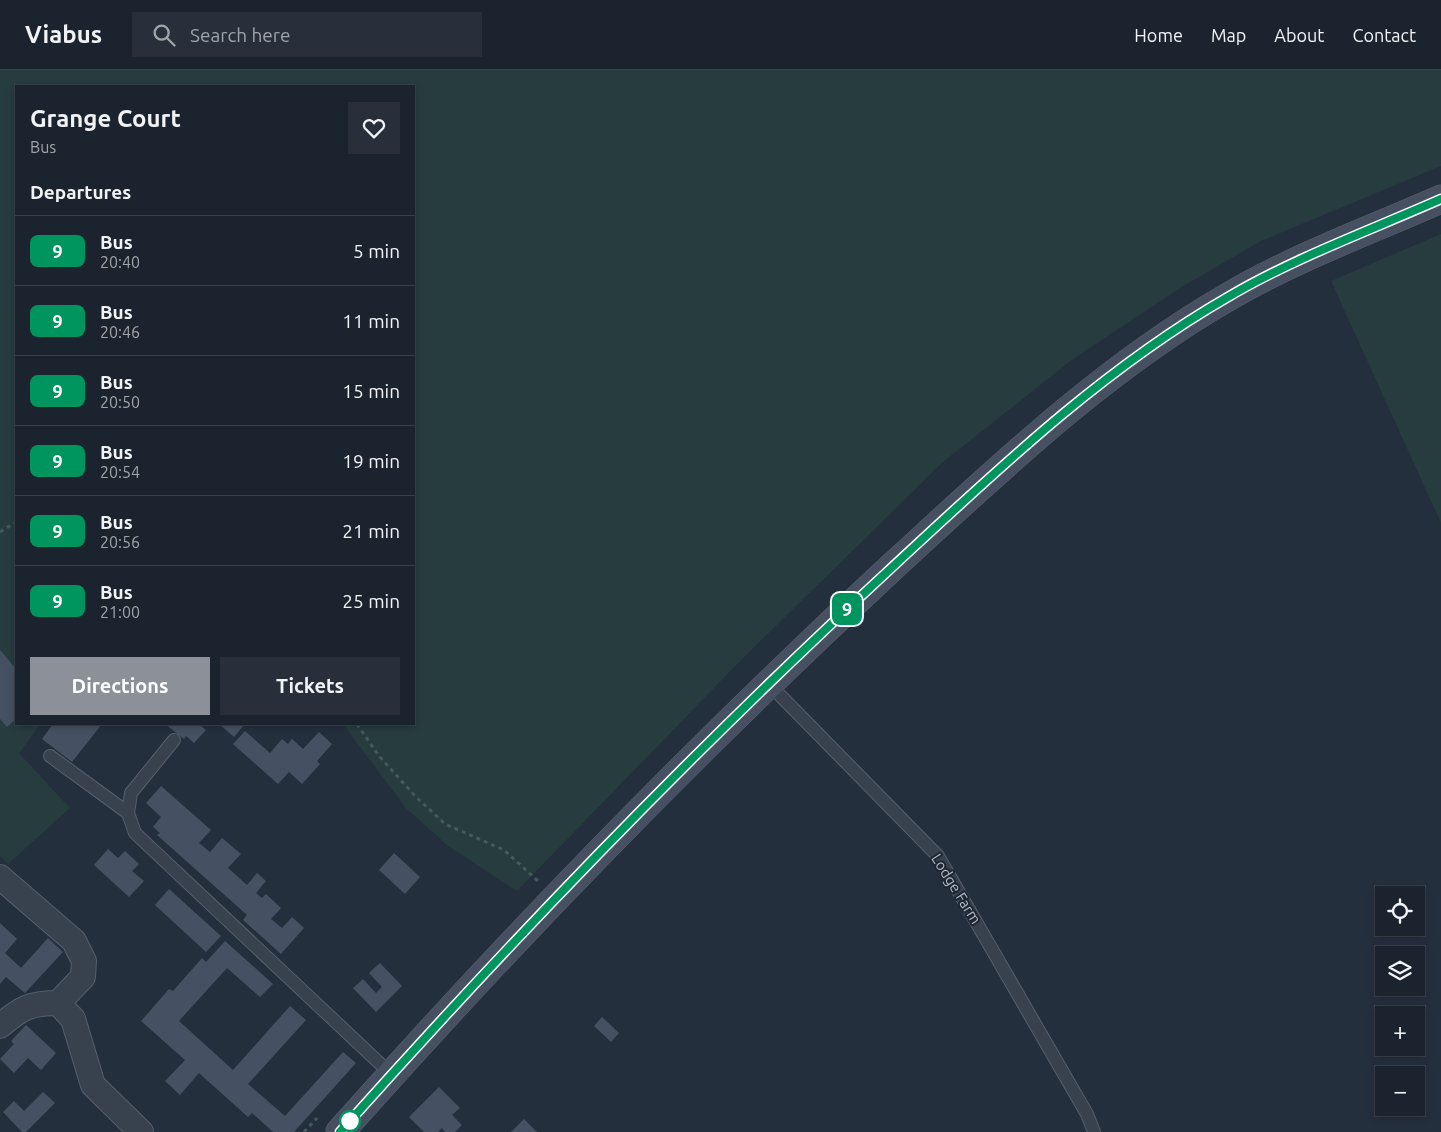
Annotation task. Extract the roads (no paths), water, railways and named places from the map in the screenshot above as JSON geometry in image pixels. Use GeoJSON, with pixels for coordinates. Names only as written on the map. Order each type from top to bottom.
{"type":"FeatureCollection","features":[{"type":"Feature","properties":{"kind":"main road"},"geometry":{"type":"LineString","coordinates":[[340,1132],[391,1074],[558,896],[768,683],[975,491],[1087,394],[1171,333],[1238,292],[1441,199]]}},
{"type":"Feature","properties":{"kind":"street"},"geometry":{"type":"LineString","coordinates":[[0,877],[74,941],[84,961],[83,977],[58,1004]]}},
{"type":"Feature","properties":{"kind":"street"},"geometry":{"type":"LineString","coordinates":[[0,1026],[19,1010],[37,1003],[58,1004],[73,1020],[93,1085],[141,1132]]}},
{"type":"Feature","properties":{"kind":"lane","name":"Lodge Farm"},"geometry":{"type":"LineString","coordinates":[[768,683],[938,856],[1087,1114],[1094,1132]]}},
{"type":"Feature","properties":{"kind":"lane"},"geometry":{"type":"LineString","coordinates":[[174,740],[132,793],[128,814],[135,833],[391,1074]]}},
{"type":"Feature","properties":{"kind":"lane"},"geometry":{"type":"LineString","coordinates":[[50,756],[128,814]]}}]}
